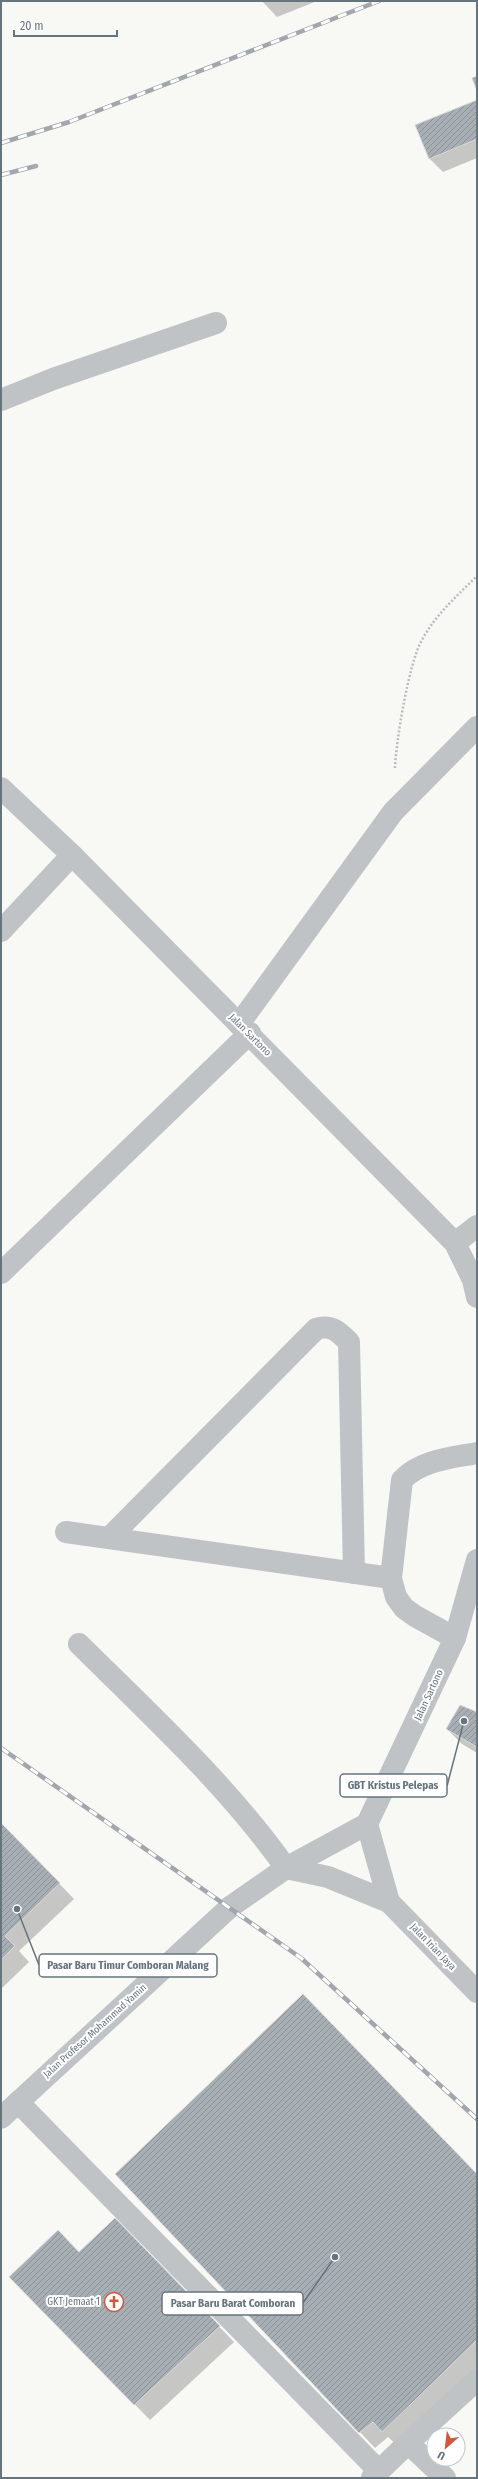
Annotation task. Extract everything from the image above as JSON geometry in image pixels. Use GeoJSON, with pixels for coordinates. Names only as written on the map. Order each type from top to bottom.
{"type":"FeatureCollection","features":[{"type":"Feature","properties":{"kind":"street"},"geometry":{"type":"LineString","coordinates":[[1,400],[53,379],[216,324]]}},
{"type":"Feature","properties":{"kind":"street"},"geometry":{"type":"LineString","coordinates":[[1,1273],[244,1028],[393,812],[477,727]]}},
{"type":"Feature","properties":{"kind":"street","name":"Jalan Sartono"},"geometry":{"type":"LineString","coordinates":[[1,788],[72,854],[455,1243],[473,1280],[477,1298]]}},
{"type":"Feature","properties":{"kind":"street"},"geometry":{"type":"LineString","coordinates":[[1,931],[72,854]]}},
{"type":"Feature","properties":{"kind":"street"},"geometry":{"type":"LineString","coordinates":[[455,1243],[477,1226]]}},
{"type":"Feature","properties":{"kind":"street"},"geometry":{"type":"LineString","coordinates":[[110,1537],[316,1329],[325,1326],[336,1330],[349,1342],[354,1573]]}},
{"type":"Feature","properties":{"kind":"street"},"geometry":{"type":"LineString","coordinates":[[455,1638],[404,1608],[396,1597],[391,1578],[402,1480],[411,1470],[424,1465],[477,1453]]}},
{"type":"Feature","properties":{"kind":"street"},"geometry":{"type":"LineString","coordinates":[[66,1532],[110,1537],[391,1578]]}},
{"type":"Feature","properties":{"kind":"street","name":"Jalan Sartono"},"geometry":{"type":"LineString","coordinates":[[367,1824],[455,1638],[477,1560]]}},
{"type":"Feature","properties":{"kind":"street"},"geometry":{"type":"LineString","coordinates":[[79,1644],[180,1744],[262,1834],[286,1868]]}},
{"type":"Feature","properties":{"kind":"street","name":"Jalan Profesor Mohammad Yamin"},"geometry":{"type":"LineString","coordinates":[[1,2118],[230,1907],[286,1868],[367,1824]]}},
{"type":"Feature","properties":{"kind":"street","name":"Jalan Irian Jaya"},"geometry":{"type":"LineString","coordinates":[[367,1824],[389,1902]]}},
{"type":"Feature","properties":{"kind":"street","name":"Jalan Irian Jaya"},"geometry":{"type":"LineString","coordinates":[[286,1868],[328,1877],[389,1902],[477,1992]]}},
{"type":"Feature","properties":{"kind":"street"},"geometry":{"type":"LineString","coordinates":[[18,2102],[375,2474],[477,2380]]}},
{"type":"Feature","properties":{"kind":"street"},"geometry":{"type":"LineString","coordinates":[[408,2443],[444,2478]]}},
{"type":"Feature","properties":{"kind":"path"},"geometry":{"type":"LineString","coordinates":[[393,812],[395,764],[400,726],[421,641],[440,612],[477,576]]}},
{"type":"Feature","properties":{"kind":"building"},"geometry":{"type":"Polygon","coordinates":[[[477,76],[477,91],[472,78],[477,76]]]}},
{"type":"Feature","properties":{"kind":"building"},"geometry":{"type":"Polygon","coordinates":[[[477,100],[477,139],[429,159],[415,125],[477,100]]]}},
{"type":"Feature","properties":{"kind":"building"},"geometry":{"type":"Polygon","coordinates":[[[460,1705],[477,1712],[477,1747],[446,1729],[460,1705]]]}},
{"type":"Feature","properties":{"kind":"building"},"geometry":{"type":"Polygon","coordinates":[[[1,1823],[60,1883],[5,1936],[15,1946],[1,1960],[1,1823]]]}},
{"type":"Feature","properties":{"kind":"building"},"geometry":{"type":"Polygon","coordinates":[[[303,1994],[477,2174],[477,2340],[382,2432],[373,2422],[359,2433],[115,2174],[303,1994]]]}},
{"type":"Feature","properties":{"kind":"building","name":"GKT Jemaat 1"},"geometry":{"type":"Polygon","coordinates":[[[115,2218],[220,2326],[134,2405],[9,2277],[58,2230],[79,2252],[115,2218]]]}},
{"type":"Feature","properties":{"kind":"railway"},"geometry":{"type":"LineString","coordinates":[[1,143],[69,122],[379,1]]}},
{"type":"Feature","properties":{"kind":"railway"},"geometry":{"type":"LineString","coordinates":[[1,175],[36,166]]}},
{"type":"Feature","properties":{"kind":"railway"},"geometry":{"type":"LineString","coordinates":[[1,1748],[301,1958],[477,2119]]}},
{"type":"Feature","properties":{"kind":"place","name":"GBT Kristus Pelepas"},"geometry":{"type":"Point","coordinates":[464,1721]}},
{"type":"Feature","properties":{"kind":"place","name":"Pasar Baru Timur Comboran Malang"},"geometry":{"type":"Point","coordinates":[17,1909]}},
{"type":"Feature","properties":{"kind":"place","name":"Pasar Baru Barat Comboran"},"geometry":{"type":"Point","coordinates":[335,2257]}},
{"type":"Feature","properties":{"kind":"place","name":"GKT Jemaat 1"},"geometry":{"type":"Point","coordinates":[114,2302]}}]}
